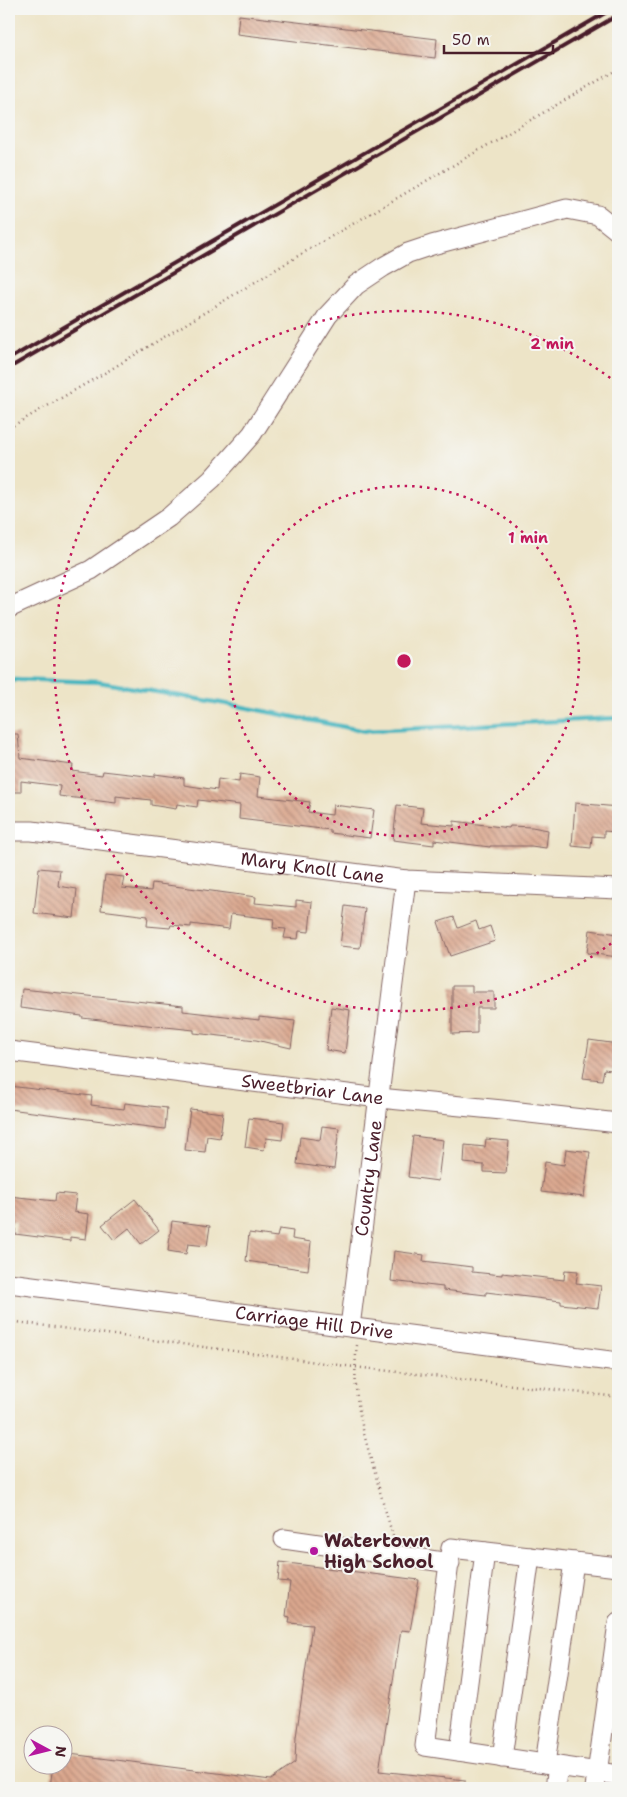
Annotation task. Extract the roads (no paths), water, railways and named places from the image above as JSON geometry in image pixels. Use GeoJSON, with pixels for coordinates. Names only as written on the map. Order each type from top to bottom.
{"type":"FeatureCollection","features":[{"type":"Feature","properties":{"kind":"street"},"geometry":{"type":"LineString","coordinates":[[9,608],[91,570],[169,518],[212,479],[252,434],[328,316],[356,285],[383,267],[408,253],[432,245],[567,209],[598,215],[618,231]]}},
{"type":"Feature","properties":{"kind":"street","name":"Mary Knoll Lane"},"geometry":{"type":"LineString","coordinates":[[9,831],[32,831],[406,880],[618,889]]}},
{"type":"Feature","properties":{"kind":"street","name":"Country Lane"},"geometry":{"type":"LineString","coordinates":[[355,1328],[378,1098],[406,880]]}},
{"type":"Feature","properties":{"kind":"street","name":"Sweetbriar Lane"},"geometry":{"type":"LineString","coordinates":[[9,1050],[378,1098],[618,1124]]}},
{"type":"Feature","properties":{"kind":"street","name":"Carriage Hill Drive"},"geometry":{"type":"LineString","coordinates":[[9,1283],[618,1362]]}},
{"type":"Feature","properties":{"kind":"street"},"geometry":{"type":"LineString","coordinates":[[284,1539],[450,1563]]}},
{"type":"Feature","properties":{"kind":"street"},"geometry":{"type":"LineString","coordinates":[[618,1567],[451,1548],[425,1746],[552,1765],[597,1780],[618,1775]]}},
{"type":"Feature","properties":{"kind":"street"},"geometry":{"type":"LineString","coordinates":[[460,1751],[485,1552]]}},
{"type":"Feature","properties":{"kind":"street"},"geometry":{"type":"LineString","coordinates":[[502,1758],[530,1557]]}},
{"type":"Feature","properties":{"kind":"street"},"geometry":{"type":"LineString","coordinates":[[555,1788],[552,1765],[574,1562]]}},
{"type":"Feature","properties":{"kind":"street"},"geometry":{"type":"LineString","coordinates":[[597,1780],[618,1623]]}},
{"type":"Feature","properties":{"kind":"waterway"},"geometry":{"type":"LineString","coordinates":[[9,681],[14,679],[99,682],[238,706],[365,731],[618,718]]}},
{"type":"Feature","properties":{"kind":"railway"},"geometry":{"type":"LineString","coordinates":[[9,359],[612,9]]}},
{"type":"Feature","properties":{"kind":"railway"},"geometry":{"type":"LineString","coordinates":[[9,368],[618,15]]}},
{"type":"Feature","properties":{"kind":"place","name":"Watertown High School"},"geometry":{"type":"Point","coordinates":[314,1551]}}]}
